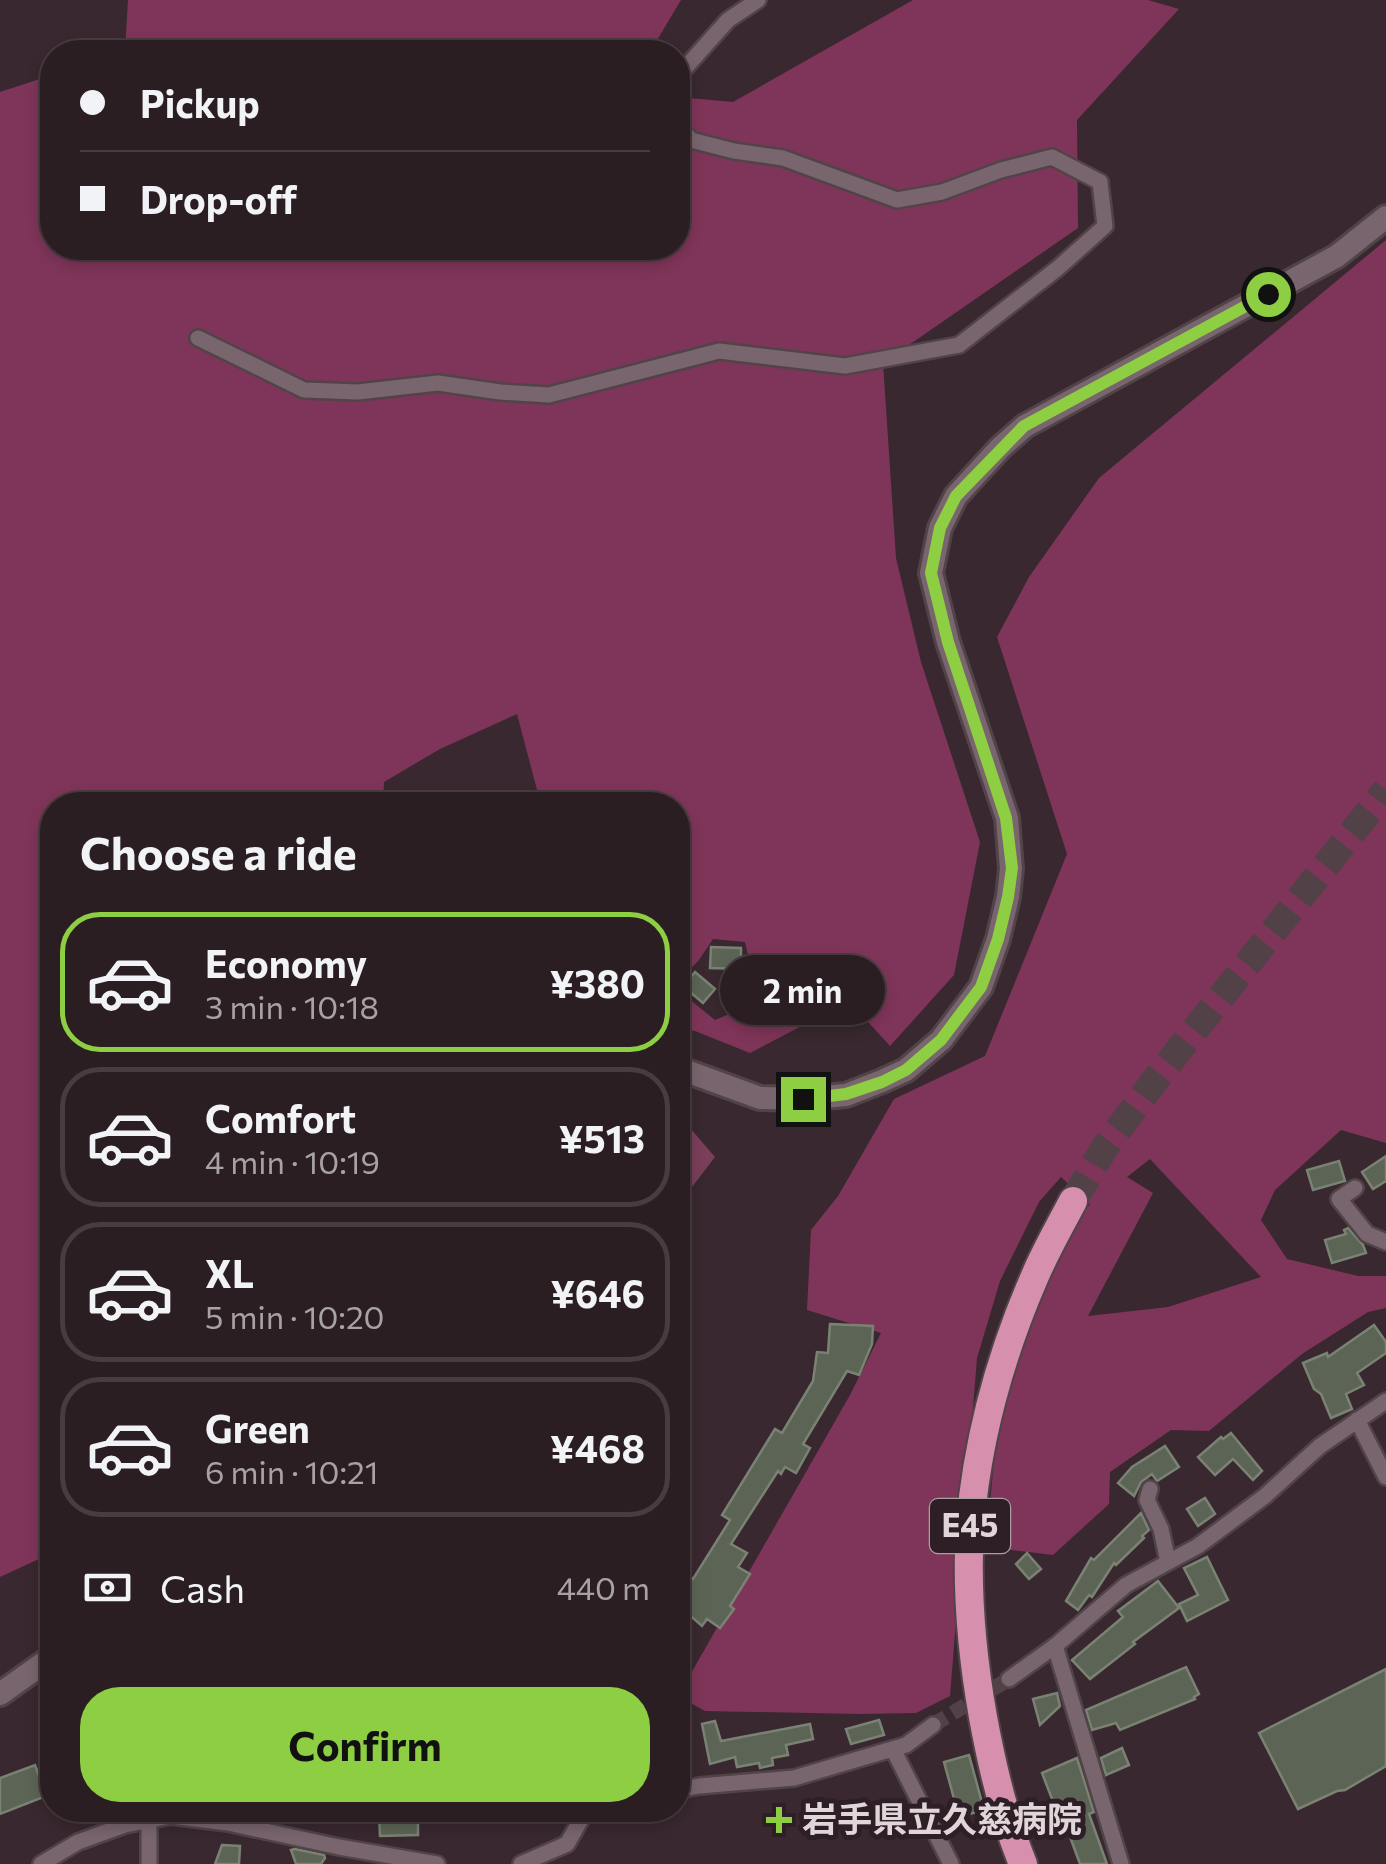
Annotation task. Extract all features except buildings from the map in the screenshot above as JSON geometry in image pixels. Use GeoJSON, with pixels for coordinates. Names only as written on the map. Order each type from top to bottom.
{"type":"FeatureCollection","features":[{"type":"Feature","properties":{"kind":"highway","name":"E45"},"geometry":{"type":"LineString","coordinates":[[1023,1864],[989,1750],[975,1669],[970,1528],[992,1401],[1012,1334],[1036,1273],[1073,1201]]}},
{"type":"Feature","properties":{"kind":"street"},"geometry":{"type":"LineString","coordinates":[[690,63],[728,20],[758,0]]}},
{"type":"Feature","properties":{"kind":"street"},"geometry":{"type":"LineString","coordinates":[[198,338],[304,390],[358,392],[438,383],[549,394],[719,351],[845,366],[959,345],[1106,226],[1100,182],[1052,157],[1001,170],[942,192],[897,200],[783,158],[734,151],[690,139]]}},
{"type":"Feature","properties":{"kind":"street"},"geometry":{"type":"LineString","coordinates":[[690,1072],[760,1098],[817,1098],[846,1094],[882,1082],[906,1070],[941,1040],[981,987],[998,939],[1012,868],[1006,818],[948,642],[931,573],[940,528],[956,496],[1024,426],[1337,256],[1386,217]]}},
{"type":"Feature","properties":{"kind":"street"},"geometry":{"type":"LineString","coordinates":[[1356,1188],[1339,1199],[1367,1234],[1386,1242]]}},
{"type":"Feature","properties":{"kind":"street"},"geometry":{"type":"LineString","coordinates":[[1009,1678],[1126,1585],[1198,1546],[1265,1496],[1320,1446],[1386,1401]]}},
{"type":"Feature","properties":{"kind":"street"},"geometry":{"type":"LineString","coordinates":[[1357,1420],[1386,1477]]}},
{"type":"Feature","properties":{"kind":"street"},"geometry":{"type":"LineString","coordinates":[[1150,1488],[1147,1500],[1161,1529],[1168,1562]]}},
{"type":"Feature","properties":{"kind":"street"},"geometry":{"type":"LineString","coordinates":[[1054,1646],[1121,1864]]}},
{"type":"Feature","properties":{"kind":"street"},"geometry":{"type":"LineString","coordinates":[[0,1694],[40,1665]]}},
{"type":"Feature","properties":{"kind":"street"},"geometry":{"type":"LineString","coordinates":[[690,1789],[794,1778],[906,1745],[933,1725]]}},
{"type":"Feature","properties":{"kind":"street"},"geometry":{"type":"LineString","coordinates":[[893,1749],[951,1864]]}},
{"type":"Feature","properties":{"kind":"street"},"geometry":{"type":"LineString","coordinates":[[41,1864],[78,1842],[139,1822]]}},
{"type":"Feature","properties":{"kind":"street"},"geometry":{"type":"LineString","coordinates":[[149,1822],[149,1864]]}},
{"type":"Feature","properties":{"kind":"street"},"geometry":{"type":"LineString","coordinates":[[220,1822],[338,1848],[437,1864]]}},
{"type":"Feature","properties":{"kind":"street"},"geometry":{"type":"LineString","coordinates":[[520,1864],[567,1844],[579,1822]]}},
{"type":"Feature","properties":{"kind":"shaded area"},"geometry":{"type":"Polygon","coordinates":[[[128,0],[681,0],[657,40],[126,40],[128,0]]]}},
{"type":"Feature","properties":{"kind":"shaded area"},"geometry":{"type":"Polygon","coordinates":[[[913,0],[1148,0],[1179,9],[1077,120],[1078,228],[883,363],[896,558],[921,662],[980,842],[954,975],[890,1046],[849,1001],[750,1053],[690,1030],[690,1000],[715,1020],[746,1007],[754,982],[745,942],[713,939],[690,969],[690,792],[538,792],[517,714],[440,749],[384,782],[384,792],[40,792],[40,1559],[0,1577],[0,92],[40,79],[40,260],[690,260],[690,98],[733,102],[913,0]]]}},
{"type":"Feature","properties":{"kind":"shaded area"},"geometry":{"type":"Polygon","coordinates":[[[1386,240],[1386,1143],[1341,1130],[1275,1190],[1261,1220],[1287,1259],[1358,1276],[1386,1276],[1386,1308],[1368,1312],[1302,1354],[1209,1431],[1171,1430],[1110,1472],[1109,1504],[1053,1555],[986,1547],[997,1427],[1038,1305],[1090,1204],[1061,1177],[1039,1202],[1000,1281],[977,1358],[950,1696],[916,1713],[705,1711],[690,1703],[690,1675],[850,1395],[881,1333],[807,1310],[811,1230],[838,1196],[894,1099],[985,1056],[1067,854],[997,637],[1029,577],[1099,478],[1386,240]],[[1150,1159],[1127,1177],[1153,1193],[1088,1316],[1168,1307],[1261,1277],[1150,1159]]]}},
{"type":"Feature","properties":{"kind":"shaded area"},"geometry":{"type":"Polygon","coordinates":[[[690,1128],[715,1157],[690,1189],[690,1128]]]}},
{"type":"Feature","properties":{"kind":"tunnel"},"geometry":{"type":"LineString","coordinates":[[1073,1201],[1105,1147],[1159,1075],[1386,790]]}},
{"type":"Feature","properties":{"kind":"tunnel"},"geometry":{"type":"LineString","coordinates":[[933,1725],[1009,1679]]}},
{"type":"Feature","properties":{"kind":"place","name":"岩手県立久慈病院"},"geometry":{"type":"Point","coordinates":[779,1820]}},
{"type":"Feature","properties":{"kind":"route"},"geometry":{"type":"LineString","coordinates":[[803,1099],[846,1094],[906,1070],[941,1040],[981,987],[998,939],[1012,868],[1006,818],[948,642],[931,573],[940,528],[956,496],[1024,426],[1268,294]]}}]}
